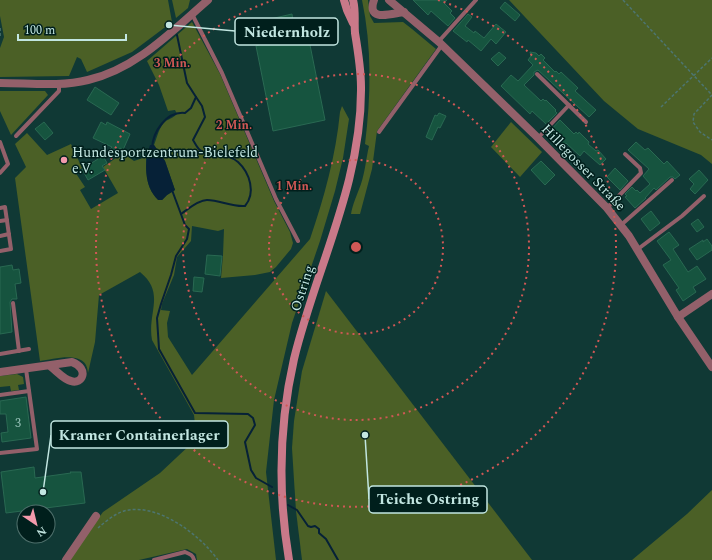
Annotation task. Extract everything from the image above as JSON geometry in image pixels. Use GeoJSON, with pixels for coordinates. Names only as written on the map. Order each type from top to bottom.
{"type":"FeatureCollection","features":[{"type":"Feature","properties":{"kind":"main road","name":"Ostring"},"geometry":{"type":"LineString","coordinates":[[344,0],[354,25]]}},
{"type":"Feature","properties":{"kind":"main road","name":"Ostring"},"geometry":{"type":"LineString","coordinates":[[289,560],[282,488],[282,455],[285,411],[293,366],[301,334],[342,206],[354,155],[358,129],[361,87],[354,25],[355,8],[353,0]]}},
{"type":"Feature","properties":{"kind":"street"},"geometry":{"type":"LineString","coordinates":[[0,83],[59,84],[88,80],[109,73],[126,65],[152,48],[208,0]]}},
{"type":"Feature","properties":{"kind":"street"},"geometry":{"type":"LineString","coordinates":[[374,0],[373,9],[376,14],[380,16],[404,12]]}},
{"type":"Feature","properties":{"kind":"street","name":"Hillegosser Straße"},"geometry":{"type":"LineString","coordinates":[[389,0],[440,43],[538,138],[607,208],[638,249],[678,317],[709,358],[712,367]]}},
{"type":"Feature","properties":{"kind":"street"},"geometry":{"type":"LineString","coordinates":[[678,317],[712,294]]}},
{"type":"Feature","properties":{"kind":"street"},"geometry":{"type":"LineString","coordinates":[[0,372],[50,366]]}},
{"type":"Feature","properties":{"kind":"street"},"geometry":{"type":"LineString","coordinates":[[66,560],[96,516]]}},
{"type":"Feature","properties":{"kind":"lane"},"geometry":{"type":"LineString","coordinates":[[379,132],[440,43],[476,0]]}},
{"type":"Feature","properties":{"kind":"lane"},"geometry":{"type":"LineString","coordinates":[[192,14],[222,73],[276,199],[298,241]]}},
{"type":"Feature","properties":{"kind":"lane"},"geometry":{"type":"LineString","coordinates":[[537,74],[586,122]]}},
{"type":"Feature","properties":{"kind":"lane"},"geometry":{"type":"LineString","coordinates":[[16,136],[59,91],[59,84]]}},
{"type":"Feature","properties":{"kind":"lane"},"geometry":{"type":"LineString","coordinates":[[538,138],[570,106]]}},
{"type":"Feature","properties":{"kind":"lane"},"geometry":{"type":"LineString","coordinates":[[0,142],[8,164],[0,173]]}},
{"type":"Feature","properties":{"kind":"lane"},"geometry":{"type":"LineString","coordinates":[[607,208],[641,173],[640,168],[625,154]]}},
{"type":"Feature","properties":{"kind":"lane"},"geometry":{"type":"LineString","coordinates":[[621,225],[672,180]]}},
{"type":"Feature","properties":{"kind":"lane"},"geometry":{"type":"LineString","coordinates":[[638,249],[682,216],[704,196]]}},
{"type":"Feature","properties":{"kind":"lane"},"geometry":{"type":"LineString","coordinates":[[0,208],[5,207],[11,249],[0,251]]}},
{"type":"Feature","properties":{"kind":"lane"},"geometry":{"type":"LineString","coordinates":[[0,221],[7,220]]}},
{"type":"Feature","properties":{"kind":"lane"},"geometry":{"type":"LineString","coordinates":[[0,236],[9,234]]}},
{"type":"Feature","properties":{"kind":"lane"},"geometry":{"type":"LineString","coordinates":[[13,303],[19,350]]}},
{"type":"Feature","properties":{"kind":"lane"},"geometry":{"type":"LineString","coordinates":[[0,354],[29,349]]}},
{"type":"Feature","properties":{"kind":"lane"},"geometry":{"type":"LineString","coordinates":[[0,453],[37,449],[26,369]]}},
{"type":"Feature","properties":{"kind":"lane"},"geometry":{"type":"LineString","coordinates":[[0,395],[29,391]]}},
{"type":"Feature","properties":{"kind":"lane"},"geometry":{"type":"LineString","coordinates":[[154,560],[185,552],[190,554],[194,560]]}},
{"type":"Feature","properties":{"kind":"path"},"geometry":{"type":"LineString","coordinates":[[622,0],[712,95],[694,114],[693,122],[700,132],[712,140]]}},
{"type":"Feature","properties":{"kind":"path"},"geometry":{"type":"LineString","coordinates":[[0,28],[0,37]]}},
{"type":"Feature","properties":{"kind":"path"},"geometry":{"type":"LineString","coordinates":[[661,106],[712,58]]}},
{"type":"Feature","properties":{"kind":"path"},"geometry":{"type":"LineString","coordinates":[[96,530],[111,518],[122,512],[144,510],[158,513],[175,522],[194,536],[218,560]]}},
{"type":"Feature","properties":{"kind":"green space"},"geometry":{"type":"Polygon","coordinates":[[[0,0],[168,0],[172,22],[132,52],[87,72],[81,59],[77,57],[69,76],[0,77],[0,48],[4,37],[0,16],[0,0]]]}},
{"type":"Feature","properties":{"kind":"green space"},"geometry":{"type":"Polygon","coordinates":[[[172,0],[190,0],[188,8],[176,18],[172,0]]]}},
{"type":"Feature","properties":{"kind":"green space"},"geometry":{"type":"Polygon","coordinates":[[[362,0],[368,0],[370,16],[374,23],[403,22],[436,49],[377,131],[372,169],[360,214],[351,214],[362,179],[369,146],[365,144],[370,72],[368,36],[362,0]]]}},
{"type":"Feature","properties":{"kind":"green space"},"geometry":{"type":"Polygon","coordinates":[[[509,0],[712,0],[712,164],[701,155],[638,129],[604,101],[509,0]]]}},
{"type":"Feature","properties":{"kind":"green space"},"geometry":{"type":"Polygon","coordinates":[[[192,22],[220,74],[274,201],[290,232],[293,243],[291,249],[270,272],[221,278],[224,229],[218,231],[192,226],[191,241],[177,257],[174,275],[161,310],[170,311],[167,323],[168,337],[192,375],[310,239],[329,176],[342,106],[349,119],[343,158],[335,191],[320,241],[292,323],[274,400],[266,472],[276,560],[197,560],[196,554],[187,549],[139,560],[67,560],[103,512],[160,473],[192,443],[196,434],[194,415],[152,340],[151,330],[154,296],[148,280],[140,272],[99,295],[95,342],[88,373],[86,366],[82,361],[76,358],[69,357],[40,361],[15,178],[26,167],[15,144],[27,133],[47,155],[71,144],[82,168],[75,172],[85,187],[80,190],[91,209],[118,193],[103,167],[123,153],[134,161],[146,157],[149,187],[154,195],[162,200],[175,190],[165,161],[154,145],[158,132],[164,123],[177,114],[175,110],[168,111],[159,85],[147,61],[192,22]]]}},
{"type":"Feature","properties":{"kind":"green space"},"geometry":{"type":"Polygon","coordinates":[[[0,91],[45,91],[48,95],[11,135],[0,111],[0,91]]]}},
{"type":"Feature","properties":{"kind":"green space"},"geometry":{"type":"Polygon","coordinates":[[[511,122],[542,152],[520,177],[491,147],[511,122]]]}},
{"type":"Feature","properties":{"kind":"green space"},"geometry":{"type":"Polygon","coordinates":[[[326,291],[532,560],[302,560],[296,511],[292,448],[294,421],[302,371],[326,291]]]}},
{"type":"Feature","properties":{"kind":"green space"},"geometry":{"type":"Polygon","coordinates":[[[17,374],[23,377],[24,384],[18,385],[19,390],[11,391],[10,386],[0,387],[0,376],[17,374]]]}},
{"type":"Feature","properties":{"kind":"green space"},"geometry":{"type":"Polygon","coordinates":[[[712,490],[712,560],[632,560],[687,514],[712,490]]]}},
{"type":"Feature","properties":{"kind":"water"},"geometry":{"type":"Polygon","coordinates":[[[150,145],[154,145],[165,161],[175,190],[162,200],[158,200],[153,194],[146,174],[150,145]]]}},
{"type":"Feature","properties":{"kind":"building"},"geometry":{"type":"Polygon","coordinates":[[[413,0],[447,0],[444,3],[452,11],[450,13],[455,18],[448,26],[431,11],[428,15],[413,0]]]}},
{"type":"Feature","properties":{"kind":"building"},"geometry":{"type":"Polygon","coordinates":[[[505,2],[520,15],[515,21],[500,8],[505,2]]]}},
{"type":"Feature","properties":{"kind":"building"},"geometry":{"type":"Polygon","coordinates":[[[292,14],[293,22],[305,20],[325,120],[273,131],[256,46],[259,45],[256,30],[267,27],[266,20],[292,14]]]}},
{"type":"Feature","properties":{"kind":"building"},"geometry":{"type":"Polygon","coordinates":[[[468,14],[472,17],[465,26],[484,38],[496,24],[506,32],[496,44],[491,39],[481,51],[468,40],[467,42],[453,31],[468,14]]]}},
{"type":"Feature","properties":{"kind":"building"},"geometry":{"type":"Polygon","coordinates":[[[499,52],[506,58],[498,66],[491,59],[499,52]]]}},
{"type":"Feature","properties":{"kind":"building"},"geometry":{"type":"Polygon","coordinates":[[[530,52],[536,53],[539,56],[541,54],[545,58],[543,60],[555,72],[556,71],[559,74],[561,72],[578,88],[575,91],[596,110],[589,117],[538,70],[534,72],[534,75],[524,85],[541,101],[543,99],[545,101],[546,100],[557,113],[546,124],[532,111],[530,114],[501,86],[511,75],[518,81],[533,65],[528,60],[531,56],[530,52]]]}},
{"type":"Feature","properties":{"kind":"building"},"geometry":{"type":"Polygon","coordinates":[[[95,87],[119,103],[111,115],[87,100],[95,87]]]}},
{"type":"Feature","properties":{"kind":"building"},"geometry":{"type":"Polygon","coordinates":[[[439,113],[446,116],[440,128],[438,127],[432,140],[426,137],[435,115],[437,116],[439,113]]]}},
{"type":"Feature","properties":{"kind":"building"},"geometry":{"type":"Polygon","coordinates":[[[560,120],[574,134],[576,132],[578,134],[579,132],[589,142],[588,144],[596,151],[598,150],[606,159],[600,165],[584,151],[580,156],[566,143],[563,146],[549,132],[560,120]]]}},
{"type":"Feature","properties":{"kind":"building"},"geometry":{"type":"Polygon","coordinates":[[[44,122],[53,133],[45,140],[35,129],[44,122]]]}},
{"type":"Feature","properties":{"kind":"building"},"geometry":{"type":"Polygon","coordinates":[[[101,122],[106,125],[107,122],[130,134],[123,150],[120,148],[118,152],[110,149],[112,147],[93,138],[101,122]]]}},
{"type":"Feature","properties":{"kind":"building"},"geometry":{"type":"Polygon","coordinates":[[[636,142],[645,150],[648,148],[664,164],[667,161],[680,175],[675,179],[670,177],[656,190],[654,188],[635,208],[625,197],[627,196],[625,194],[632,187],[640,193],[650,184],[643,176],[649,169],[628,150],[636,142]]]}},
{"type":"Feature","properties":{"kind":"building"},"geometry":{"type":"Polygon","coordinates":[[[102,154],[107,163],[102,166],[105,170],[88,180],[82,169],[98,159],[97,157],[102,154]]]}},
{"type":"Feature","properties":{"kind":"building"},"geometry":{"type":"Polygon","coordinates":[[[541,161],[555,175],[545,185],[531,170],[541,161]]]}},
{"type":"Feature","properties":{"kind":"building"},"geometry":{"type":"Polygon","coordinates":[[[615,168],[628,181],[620,190],[607,177],[615,168]]]}},
{"type":"Feature","properties":{"kind":"building"},"geometry":{"type":"Polygon","coordinates":[[[699,170],[708,180],[695,194],[690,189],[694,184],[689,179],[699,170]]]}},
{"type":"Feature","properties":{"kind":"building"},"geometry":{"type":"Polygon","coordinates":[[[651,211],[660,223],[650,231],[641,219],[651,211]]]}},
{"type":"Feature","properties":{"kind":"building"},"geometry":{"type":"Polygon","coordinates":[[[698,219],[704,227],[697,232],[691,224],[698,219]]]}},
{"type":"Feature","properties":{"kind":"building"},"geometry":{"type":"Polygon","coordinates":[[[669,232],[679,245],[673,249],[688,272],[697,266],[706,279],[693,287],[696,292],[683,301],[676,290],[679,288],[663,265],[671,260],[657,241],[669,232]]]}},
{"type":"Feature","properties":{"kind":"building"},"geometry":{"type":"Polygon","coordinates":[[[707,239],[712,246],[712,250],[697,260],[689,249],[707,239]]]}},
{"type":"Feature","properties":{"kind":"building"},"geometry":{"type":"Polygon","coordinates":[[[207,255],[222,256],[220,276],[205,274],[207,255]]]}},
{"type":"Feature","properties":{"kind":"building"},"geometry":{"type":"Polygon","coordinates":[[[12,265],[13,270],[19,269],[21,283],[15,284],[17,299],[12,299],[10,302],[12,332],[0,334],[0,267],[12,265]]]}},
{"type":"Feature","properties":{"kind":"building"},"geometry":{"type":"Polygon","coordinates":[[[194,277],[204,278],[202,292],[193,291],[194,277]]]}},
{"type":"Feature","properties":{"kind":"building"},"geometry":{"type":"Polygon","coordinates":[[[26,397],[31,438],[2,442],[1,433],[8,432],[6,414],[0,414],[0,401],[26,397]]]}},
{"type":"Feature","properties":{"kind":"building"},"geometry":{"type":"Polygon","coordinates":[[[34,467],[35,478],[71,473],[70,472],[81,472],[85,503],[56,507],[56,504],[16,504],[16,512],[6,513],[1,472],[34,467]]]}},
{"type":"Feature","properties":{"kind":"waterway"},"geometry":{"type":"LineString","coordinates":[[152,148],[158,129],[166,119],[178,113],[185,113],[191,108],[196,97],[187,83],[177,35]]}},
{"type":"Feature","properties":{"kind":"waterway"},"geometry":{"type":"LineString","coordinates":[[181,214],[193,205],[204,200],[245,206],[251,189],[246,172],[238,162],[229,157],[209,154],[197,147],[193,140],[205,117],[202,106],[196,97]]}},
{"type":"Feature","properties":{"kind":"waterway"},"geometry":{"type":"LineString","coordinates":[[172,190],[185,225],[189,229],[187,239],[176,256],[157,318],[159,349],[195,413],[248,414],[253,418],[255,425],[245,442],[251,470],[256,478],[272,487]]}},
{"type":"Feature","properties":{"kind":"waterway"},"geometry":{"type":"LineString","coordinates":[[288,505],[297,510],[308,526],[315,526],[319,529],[319,533],[326,539],[338,560]]}},
{"type":"Feature","properties":{"kind":"place","name":"Niedernholz"},"geometry":{"type":"Point","coordinates":[169,25]}},
{"type":"Feature","properties":{"kind":"place","name":"Hundesportzentrum-Bielefeld e.V."},"geometry":{"type":"Point","coordinates":[64,160]}},
{"type":"Feature","properties":{"kind":"place","name":"Teiche Ostring"},"geometry":{"type":"Point","coordinates":[365,435]}},
{"type":"Feature","properties":{"kind":"place","name":"Kramer Containerlager"},"geometry":{"type":"Point","coordinates":[43,492]}}]}
